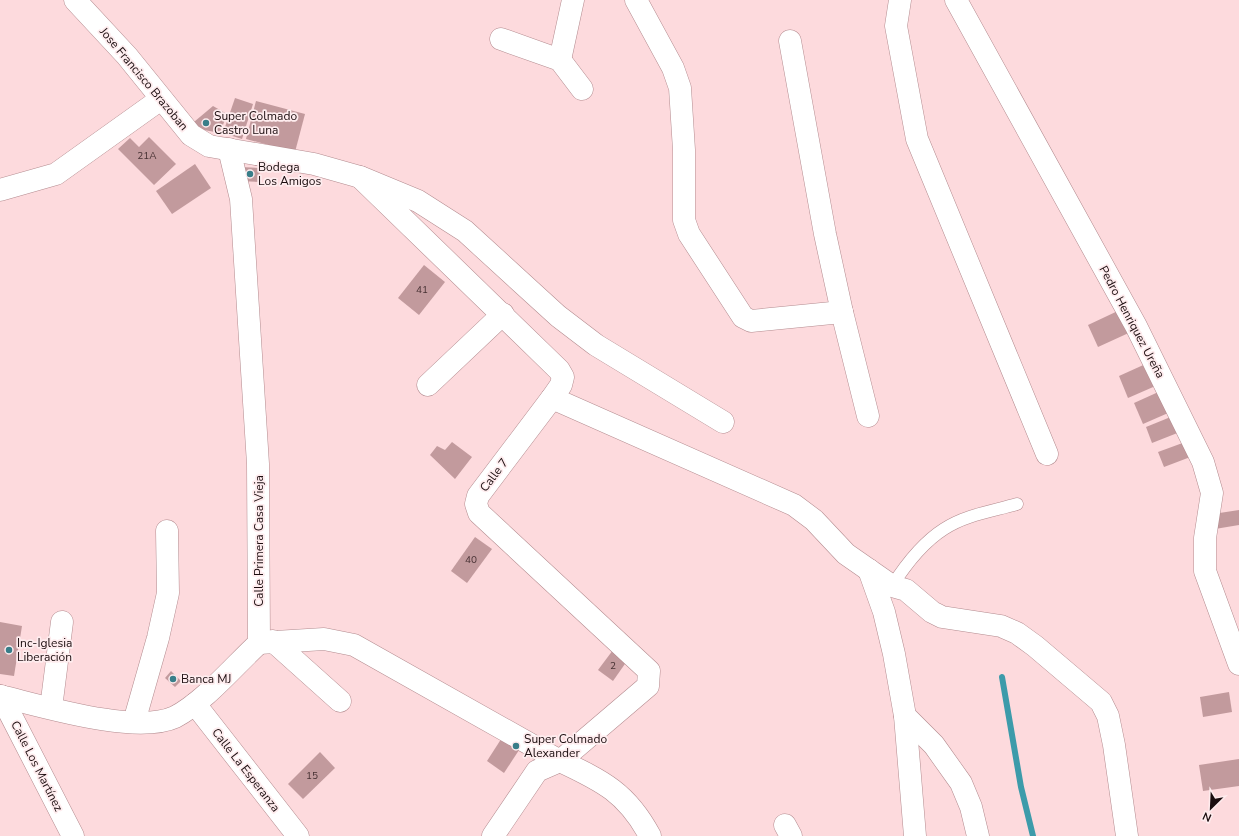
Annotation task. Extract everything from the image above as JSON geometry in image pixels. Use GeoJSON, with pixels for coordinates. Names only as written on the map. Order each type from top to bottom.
{"type":"FeatureCollection","features":[{"type":"Feature","properties":{"kind":"street","name":"Jose Francisco Brazoban"},"geometry":{"type":"LineString","coordinates":[[75,0],[127,56],[191,135],[209,146],[314,164],[360,177],[418,201],[444,216],[465,231],[558,316],[596,346],[724,422]]}},
{"type":"Feature","properties":{"kind":"street"},"geometry":{"type":"LineString","coordinates":[[560,60],[573,0]]}},
{"type":"Feature","properties":{"kind":"street"},"geometry":{"type":"LineString","coordinates":[[636,0],[673,68],[680,88],[684,150],[684,220],[689,234],[743,317],[752,320],[842,312]]}},
{"type":"Feature","properties":{"kind":"street"},"geometry":{"type":"LineString","coordinates":[[900,0],[896,26],[917,139],[1047,454]]}},
{"type":"Feature","properties":{"kind":"street","name":"Pedro Henriquez Ureña"},"geometry":{"type":"LineString","coordinates":[[956,0],[1136,326],[1203,462],[1212,493],[1205,538],[1204,571],[1239,664]]}},
{"type":"Feature","properties":{"kind":"street"},"geometry":{"type":"LineString","coordinates":[[501,39],[560,60],[582,89]]}},
{"type":"Feature","properties":{"kind":"street"},"geometry":{"type":"LineString","coordinates":[[790,41],[825,234],[842,312],[868,416]]}},
{"type":"Feature","properties":{"kind":"street"},"geometry":{"type":"LineString","coordinates":[[0,190],[56,174],[161,99]]}},
{"type":"Feature","properties":{"kind":"street","name":"Calle Primera Casa Vieja"},"geometry":{"type":"LineString","coordinates":[[229,149],[241,199],[253,371],[266,642]]}},
{"type":"Feature","properties":{"kind":"street","name":"Calle 7"},"geometry":{"type":"LineString","coordinates":[[360,177],[503,314],[561,373],[563,377],[561,385],[478,496],[476,504],[479,513],[649,671],[650,678],[648,686],[560,761]]}},
{"type":"Feature","properties":{"kind":"street"},"geometry":{"type":"LineString","coordinates":[[428,385],[503,314]]}},
{"type":"Feature","properties":{"kind":"street"},"geometry":{"type":"LineString","coordinates":[[552,398],[794,505],[814,520],[846,554],[892,586],[906,590],[932,612],[942,617],[1001,626],[1017,633],[1035,646],[1101,702],[1108,716],[1114,745],[1127,836]]}},
{"type":"Feature","properties":{"kind":"street"},"geometry":{"type":"LineString","coordinates":[[134,722],[158,638],[168,593],[167,531]]}},
{"type":"Feature","properties":{"kind":"street"},"geometry":{"type":"LineString","coordinates":[[869,570],[884,612],[894,654],[905,716],[915,836]]}},
{"type":"Feature","properties":{"kind":"street"},"geometry":{"type":"LineString","coordinates":[[51,708],[62,622]]}},
{"type":"Feature","properties":{"kind":"street"},"geometry":{"type":"LineString","coordinates":[[0,696],[116,721],[161,722],[176,716],[195,704],[266,642],[324,639],[354,645],[560,761],[596,778],[622,796],[639,816],[650,836]]}},
{"type":"Feature","properties":{"kind":"street"},"geometry":{"type":"LineString","coordinates":[[266,642],[340,701]]}},
{"type":"Feature","properties":{"kind":"street","name":"Calle Los Martínez"},"geometry":{"type":"LineString","coordinates":[[0,696],[73,836]]}},
{"type":"Feature","properties":{"kind":"street","name":"Calle La Esperanza"},"geometry":{"type":"LineString","coordinates":[[195,704],[298,836]]}},
{"type":"Feature","properties":{"kind":"street"},"geometry":{"type":"LineString","coordinates":[[905,716],[934,745],[961,783],[971,808],[978,836]]}},
{"type":"Feature","properties":{"kind":"street"},"geometry":{"type":"LineString","coordinates":[[493,836],[537,771],[560,761]]}},
{"type":"Feature","properties":{"kind":"lane"},"geometry":{"type":"LineString","coordinates":[[892,586],[921,547],[944,528],[967,518],[1017,504]]}},
{"type":"Feature","properties":{"kind":"building"},"geometry":{"type":"Polygon","coordinates":[[[235,98],[253,104],[242,139],[223,133],[235,98]]]}},
{"type":"Feature","properties":{"kind":"building"},"geometry":{"type":"Polygon","coordinates":[[[256,101],[305,114],[295,152],[246,139],[256,101]]]}},
{"type":"Feature","properties":{"kind":"building"},"geometry":{"type":"Polygon","coordinates":[[[213,106],[227,114],[220,133],[188,127],[213,106]]]}},
{"type":"Feature","properties":{"kind":"building"},"geometry":{"type":"Polygon","coordinates":[[[149,137],[176,164],[154,185],[118,149],[130,138],[139,147],[149,137]]]}},
{"type":"Feature","properties":{"kind":"building"},"geometry":{"type":"Polygon","coordinates":[[[195,164],[211,188],[172,214],[156,191],[195,164]]]}},
{"type":"Feature","properties":{"kind":"building","name":"Bodega Los Amigos"},"geometry":{"type":"Polygon","coordinates":[[[240,167],[260,168],[259,182],[239,181],[240,167]]]}},
{"type":"Feature","properties":{"kind":"building"},"geometry":{"type":"Polygon","coordinates":[[[424,265],[445,282],[419,315],[398,298],[424,265]]]}},
{"type":"Feature","properties":{"kind":"building"},"geometry":{"type":"Polygon","coordinates":[[[1122,309],[1133,331],[1098,347],[1088,325],[1122,309]]]}},
{"type":"Feature","properties":{"kind":"building"},"geometry":{"type":"Polygon","coordinates":[[[1150,362],[1160,384],[1128,398],[1119,376],[1150,362]]]}},
{"type":"Feature","properties":{"kind":"building"},"geometry":{"type":"Polygon","coordinates":[[[1165,389],[1175,410],[1143,424],[1134,403],[1165,389]]]}},
{"type":"Feature","properties":{"kind":"building"},"geometry":{"type":"Polygon","coordinates":[[[1178,414],[1185,430],[1152,443],[1146,427],[1178,414]]]}},
{"type":"Feature","properties":{"kind":"building"},"geometry":{"type":"Polygon","coordinates":[[[1188,441],[1193,456],[1164,467],[1158,452],[1188,441]]]}},
{"type":"Feature","properties":{"kind":"building"},"geometry":{"type":"Polygon","coordinates":[[[452,442],[472,457],[455,479],[430,455],[437,446],[445,450],[452,442]]]}},
{"type":"Feature","properties":{"kind":"building"},"geometry":{"type":"Polygon","coordinates":[[[1239,510],[1239,525],[1215,529],[1213,514],[1239,510]]]}},
{"type":"Feature","properties":{"kind":"building"},"geometry":{"type":"Polygon","coordinates":[[[475,537],[492,549],[467,583],[451,571],[475,537]]]}},
{"type":"Feature","properties":{"kind":"building","name":"Inc-Iglesia Liberación"},"geometry":{"type":"Polygon","coordinates":[[[0,622],[22,626],[14,676],[0,674],[0,622]]]}},
{"type":"Feature","properties":{"kind":"building"},"geometry":{"type":"Polygon","coordinates":[[[613,650],[627,661],[613,681],[598,670],[613,650]]]}},
{"type":"Feature","properties":{"kind":"building","name":"Banca MJ"},"geometry":{"type":"Polygon","coordinates":[[[171,671],[181,681],[175,687],[165,678],[171,671]]]}},
{"type":"Feature","properties":{"kind":"building"},"geometry":{"type":"Polygon","coordinates":[[[1229,692],[1232,712],[1203,717],[1200,697],[1229,692]]]}},
{"type":"Feature","properties":{"kind":"building"},"geometry":{"type":"Polygon","coordinates":[[[505,733],[523,744],[504,773],[487,761],[505,733]]]}},
{"type":"Feature","properties":{"kind":"building"},"geometry":{"type":"Polygon","coordinates":[[[320,752],[335,768],[303,799],[288,784],[320,752]]]}},
{"type":"Feature","properties":{"kind":"building"},"geometry":{"type":"Polygon","coordinates":[[[1239,759],[1239,786],[1203,791],[1199,765],[1239,759]]]}},
{"type":"Feature","properties":{"kind":"waterway"},"geometry":{"type":"LineString","coordinates":[[1002,677],[1021,787],[1033,836]]}},
{"type":"Feature","properties":{"kind":"place","name":"Super Colmado Castro Luna"},"geometry":{"type":"Point","coordinates":[206,123]}},
{"type":"Feature","properties":{"kind":"place","name":"Bodega Los Amigos"},"geometry":{"type":"Point","coordinates":[250,174]}},
{"type":"Feature","properties":{"kind":"place","name":"Inc-Iglesia Liberación"},"geometry":{"type":"Point","coordinates":[9,650]}},
{"type":"Feature","properties":{"kind":"place","name":"Banca MJ"},"geometry":{"type":"Point","coordinates":[173,679]}},
{"type":"Feature","properties":{"kind":"place","name":"Super Colmado Alexander"},"geometry":{"type":"Point","coordinates":[516,746]}}]}
